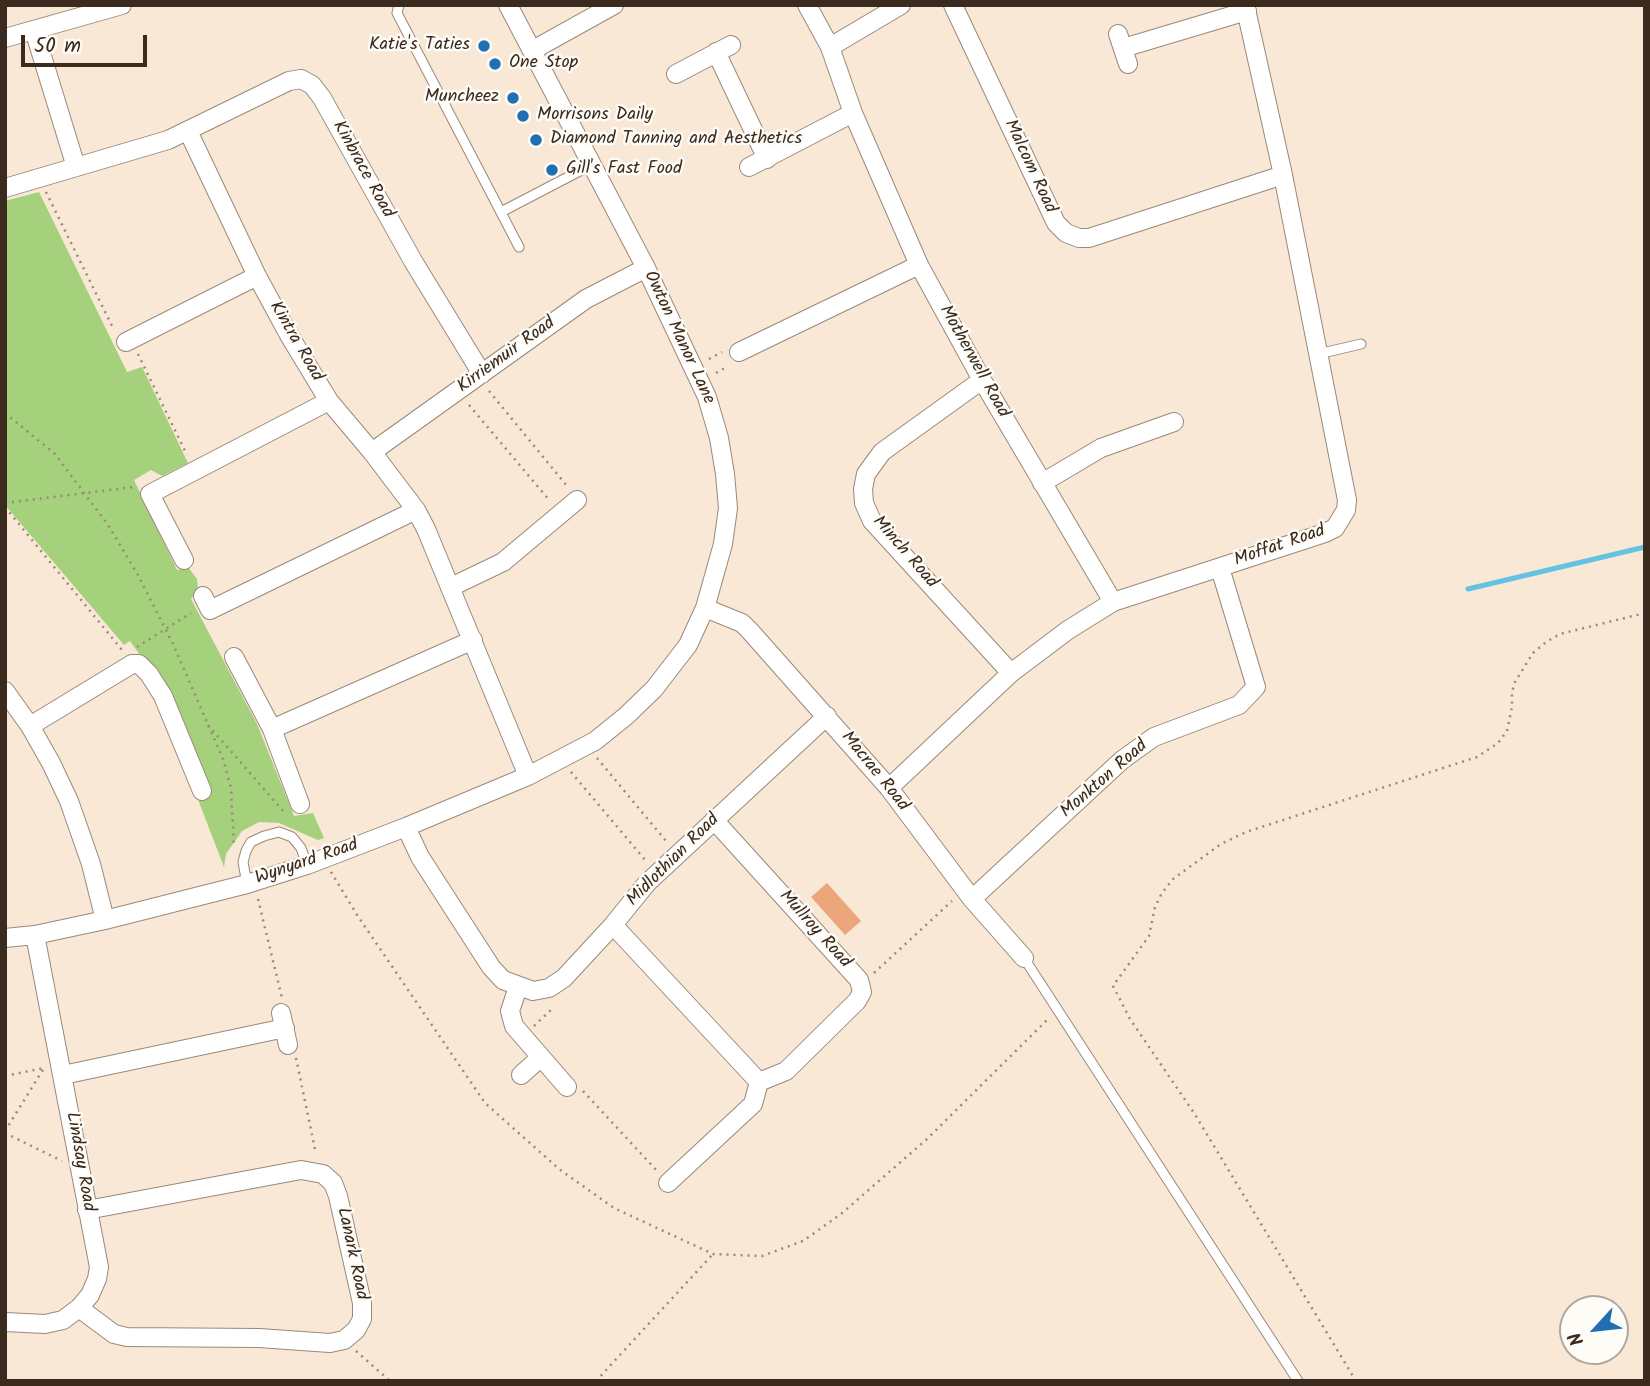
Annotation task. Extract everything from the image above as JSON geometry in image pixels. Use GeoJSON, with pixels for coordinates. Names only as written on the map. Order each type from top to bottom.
{"type":"FeatureCollection","features":[{"type":"Feature","properties":{"kind":"street"},"geometry":{"type":"LineString","coordinates":[[5,38],[122,5]]}},
{"type":"Feature","properties":{"kind":"street","name":"Owton Manor Lane"},"geometry":{"type":"LineString","coordinates":[[508,5],[593,164],[697,374],[719,438],[725,474],[728,508],[721,554],[705,608],[688,645],[654,690],[596,750]]}},
{"type":"Feature","properties":{"kind":"street"},"geometry":{"type":"LineString","coordinates":[[533,50],[614,5]]}},
{"type":"Feature","properties":{"kind":"street","name":"Motherwell Road"},"geometry":{"type":"LineString","coordinates":[[807,5],[830,47],[853,113],[919,265],[982,380],[1113,602]]}},
{"type":"Feature","properties":{"kind":"street"},"geometry":{"type":"LineString","coordinates":[[830,47],[901,5]]}},
{"type":"Feature","properties":{"kind":"street","name":"Malcom Road"},"geometry":{"type":"LineString","coordinates":[[953,5],[1055,223],[1066,233],[1088,238],[1283,175]]}},
{"type":"Feature","properties":{"kind":"street"},"geometry":{"type":"LineString","coordinates":[[1123,49],[1246,8]]}},
{"type":"Feature","properties":{"kind":"street","name":"Moffat Road"},"geometry":{"type":"LineString","coordinates":[[889,788],[1011,673],[1068,630],[1113,602],[1325,533],[1335,528],[1346,510],[1347,500],[1283,175],[1246,8]]}},
{"type":"Feature","properties":{"kind":"street"},"geometry":{"type":"LineString","coordinates":[[34,30],[76,167]]}},
{"type":"Feature","properties":{"kind":"street"},"geometry":{"type":"LineString","coordinates":[[676,74],[723,49],[766,159]]}},
{"type":"Feature","properties":{"kind":"street","name":"Kinbrace Road"},"geometry":{"type":"LineString","coordinates":[[188,131],[289,81],[301,79],[312,85],[322,98],[480,376]]}},
{"type":"Feature","properties":{"kind":"street"},"geometry":{"type":"LineString","coordinates":[[749,167],[853,113]]}},
{"type":"Feature","properties":{"kind":"street"},"geometry":{"type":"LineString","coordinates":[[5,188],[168,140],[188,131]]}},
{"type":"Feature","properties":{"kind":"street","name":"Kintra Road"},"geometry":{"type":"LineString","coordinates":[[188,131],[257,276],[289,335],[329,401],[416,510],[451,587],[527,776]]}},
{"type":"Feature","properties":{"kind":"street"},"geometry":{"type":"LineString","coordinates":[[739,352],[919,265]]}},
{"type":"Feature","properties":{"kind":"street","name":"Kirriemuir Road"},"geometry":{"type":"LineString","coordinates":[[372,452],[586,299],[646,268]]}},
{"type":"Feature","properties":{"kind":"street"},"geometry":{"type":"LineString","coordinates":[[129,341],[257,276]]}},
{"type":"Feature","properties":{"kind":"street","name":"Minch Road"},"geometry":{"type":"LineString","coordinates":[[982,380],[882,452],[866,474],[864,503],[872,521],[1011,673]]}},
{"type":"Feature","properties":{"kind":"street"},"geometry":{"type":"LineString","coordinates":[[184,560],[148,489],[195,471],[329,401]]}},
{"type":"Feature","properties":{"kind":"street"},"geometry":{"type":"LineString","coordinates":[[1042,483],[1101,448],[1174,422]]}},
{"type":"Feature","properties":{"kind":"street"},"geometry":{"type":"LineString","coordinates":[[451,587],[503,562],[578,500]]}},
{"type":"Feature","properties":{"kind":"street"},"geometry":{"type":"LineString","coordinates":[[209,608],[416,510]]}},
{"type":"Feature","properties":{"kind":"street","name":"Monkton Road"},"geometry":{"type":"LineString","coordinates":[[969,895],[1122,760],[1154,737],[1239,705],[1256,687],[1220,568]]}},
{"type":"Feature","properties":{"kind":"street","name":"Macrae Road"},"geometry":{"type":"LineString","coordinates":[[705,608],[742,623],[827,716],[889,788],[969,895],[1024,958]]}},
{"type":"Feature","properties":{"kind":"street"},"geometry":{"type":"LineString","coordinates":[[272,729],[473,640]]}},
{"type":"Feature","properties":{"kind":"street"},"geometry":{"type":"LineString","coordinates":[[233,657],[272,729],[293,809]]}},
{"type":"Feature","properties":{"kind":"street"},"geometry":{"type":"LineString","coordinates":[[30,726],[129,659],[149,674],[193,749],[202,792]]}},
{"type":"Feature","properties":{"kind":"street"},"geometry":{"type":"LineString","coordinates":[[6,694],[30,726],[69,801],[91,864],[106,920]]}},
{"type":"Feature","properties":{"kind":"street","name":"Midlothian Road"},"geometry":{"type":"LineString","coordinates":[[518,987],[533,991],[545,989],[564,978],[677,854],[827,716]]}},
{"type":"Feature","properties":{"kind":"street","name":"Wynyard Road"},"geometry":{"type":"LineString","coordinates":[[5,938],[35,935],[106,920],[250,883],[315,862],[596,750]]}},
{"type":"Feature","properties":{"kind":"street","name":"Mullroy Road"},"geometry":{"type":"LineString","coordinates":[[714,820],[859,980],[862,992],[857,1001],[786,1071],[759,1082]]}},
{"type":"Feature","properties":{"kind":"street"},"geometry":{"type":"LineString","coordinates":[[406,827],[420,857],[491,967],[503,980],[518,987],[510,1011],[513,1026],[541,1057],[575,1088]]}},
{"type":"Feature","properties":{"kind":"street"},"geometry":{"type":"LineString","coordinates":[[613,925],[759,1082],[753,1104],[670,1182]]}},
{"type":"Feature","properties":{"kind":"street","name":"Lindsay Road"},"geometry":{"type":"LineString","coordinates":[[35,935],[56,1069],[78,1160],[99,1267],[90,1295],[79,1308]]}},
{"type":"Feature","properties":{"kind":"street"},"geometry":{"type":"LineString","coordinates":[[56,1069],[287,1034]]}},
{"type":"Feature","properties":{"kind":"street"},"geometry":{"type":"LineString","coordinates":[[521,1075],[541,1057]]}},
{"type":"Feature","properties":{"kind":"street"},"geometry":{"type":"LineString","coordinates":[[87,1210],[308,1170]]}},
{"type":"Feature","properties":{"kind":"street","name":"Lanark Road"},"geometry":{"type":"LineString","coordinates":[[308,1170],[323,1174],[333,1183],[362,1303],[362,1319],[356,1330],[344,1340]]}},
{"type":"Feature","properties":{"kind":"street"},"geometry":{"type":"LineString","coordinates":[[5,1322],[45,1324],[63,1321],[79,1308],[114,1334],[127,1338],[259,1338],[330,1343],[344,1340]]}},
{"type":"Feature","properties":{"kind":"lane"},"geometry":{"type":"LineString","coordinates":[[399,5],[397,13],[519,247]]}},
{"type":"Feature","properties":{"kind":"lane"},"geometry":{"type":"LineString","coordinates":[[501,212],[593,164]]}},
{"type":"Feature","properties":{"kind":"lane"},"geometry":{"type":"LineString","coordinates":[[1318,354],[1361,344]]}},
{"type":"Feature","properties":{"kind":"lane"},"geometry":{"type":"LineString","coordinates":[[250,883],[243,862],[251,842],[279,832],[292,837],[315,862]]}},
{"type":"Feature","properties":{"kind":"lane"},"geometry":{"type":"LineString","coordinates":[[1024,958],[1298,1381]]}},
{"type":"Feature","properties":{"kind":"path"},"geometry":{"type":"LineString","coordinates":[[40,177],[111,327],[129,341],[195,471]]}},
{"type":"Feature","properties":{"kind":"path"},"geometry":{"type":"LineString","coordinates":[[735,346],[742,359],[697,374],[735,346]]}},
{"type":"Feature","properties":{"kind":"path"},"geometry":{"type":"LineString","coordinates":[[480,376],[578,500]]}},
{"type":"Feature","properties":{"kind":"path"},"geometry":{"type":"LineString","coordinates":[[457,391],[562,514]]}},
{"type":"Feature","properties":{"kind":"path"},"geometry":{"type":"LineString","coordinates":[[5,413],[55,454],[108,525],[138,575],[223,759],[231,788],[233,865],[243,862]]}},
{"type":"Feature","properties":{"kind":"path"},"geometry":{"type":"LineString","coordinates":[[5,505],[85,493],[148,489]]}},
{"type":"Feature","properties":{"kind":"path"},"geometry":{"type":"LineString","coordinates":[[5,505],[129,659],[165,629],[209,608]]}},
{"type":"Feature","properties":{"kind":"path"},"geometry":{"type":"LineString","coordinates":[[1356,1381],[1194,1112],[1130,1019],[1115,994],[1115,980],[1149,936],[1155,907],[1162,893],[1173,880],[1221,844],[1246,832],[1477,757],[1498,743],[1507,731],[1515,682],[1533,653],[1560,634],[1645,613]]}},
{"type":"Feature","properties":{"kind":"path"},"geometry":{"type":"LineString","coordinates":[[208,725],[293,809]]}},
{"type":"Feature","properties":{"kind":"path"},"geometry":{"type":"LineString","coordinates":[[596,750],[677,854]]}},
{"type":"Feature","properties":{"kind":"path"},"geometry":{"type":"LineString","coordinates":[[571,772],[657,874]]}},
{"type":"Feature","properties":{"kind":"path"},"geometry":{"type":"LineString","coordinates":[[315,862],[357,915],[485,1103],[559,1169],[614,1208],[713,1254],[762,1256],[803,1241],[841,1214],[927,1139],[1057,1009]]}},
{"type":"Feature","properties":{"kind":"path"},"geometry":{"type":"LineString","coordinates":[[250,883],[286,1012],[287,1034],[316,1154],[308,1170]]}},
{"type":"Feature","properties":{"kind":"path"},"geometry":{"type":"LineString","coordinates":[[859,980],[876,972],[969,895]]}},
{"type":"Feature","properties":{"kind":"path"},"geometry":{"type":"LineString","coordinates":[[530,1031],[554,1007]]}},
{"type":"Feature","properties":{"kind":"path"},"geometry":{"type":"LineString","coordinates":[[5,1076],[56,1069]]}},
{"type":"Feature","properties":{"kind":"path"},"geometry":{"type":"LineString","coordinates":[[56,1069],[5,1132],[65,1162],[78,1160]]}},
{"type":"Feature","properties":{"kind":"path"},"geometry":{"type":"LineString","coordinates":[[575,1088],[652,1168],[670,1182]]}},
{"type":"Feature","properties":{"kind":"path"},"geometry":{"type":"LineString","coordinates":[[596,1381],[713,1254]]}},
{"type":"Feature","properties":{"kind":"path"},"geometry":{"type":"LineString","coordinates":[[344,1340],[390,1381]]}},
{"type":"Feature","properties":{"kind":"green space"},"geometry":{"type":"Polygon","coordinates":[[[39,192],[127,372],[142,367],[188,463],[162,476],[151,470],[134,480],[177,570],[188,567],[197,579],[198,590],[191,599],[257,724],[294,816],[313,813],[324,838],[318,840],[279,823],[259,822],[242,831],[226,854],[224,867],[197,797],[176,706],[130,641],[124,645],[5,505],[5,201],[39,192]]]}},
{"type":"Feature","properties":{"kind":"building"},"geometry":{"type":"Polygon","coordinates":[[[827,883],[861,921],[845,935],[811,897],[827,883]]]}},
{"type":"Feature","properties":{"kind":"waterway"},"geometry":{"type":"LineString","coordinates":[[1468,589],[1645,547]]}},
{"type":"Feature","properties":{"kind":"place","name":"Katie's Taties"},"geometry":{"type":"Point","coordinates":[484,46]}},
{"type":"Feature","properties":{"kind":"place","name":"One Stop"},"geometry":{"type":"Point","coordinates":[495,64]}},
{"type":"Feature","properties":{"kind":"place","name":"Muncheez"},"geometry":{"type":"Point","coordinates":[513,98]}},
{"type":"Feature","properties":{"kind":"place","name":"Morrisons Daily"},"geometry":{"type":"Point","coordinates":[523,116]}},
{"type":"Feature","properties":{"kind":"place","name":"Diamond Tanning and Aesthetics"},"geometry":{"type":"Point","coordinates":[536,140]}},
{"type":"Feature","properties":{"kind":"place","name":"Gill's Fast Food"},"geometry":{"type":"Point","coordinates":[552,170]}}]}
